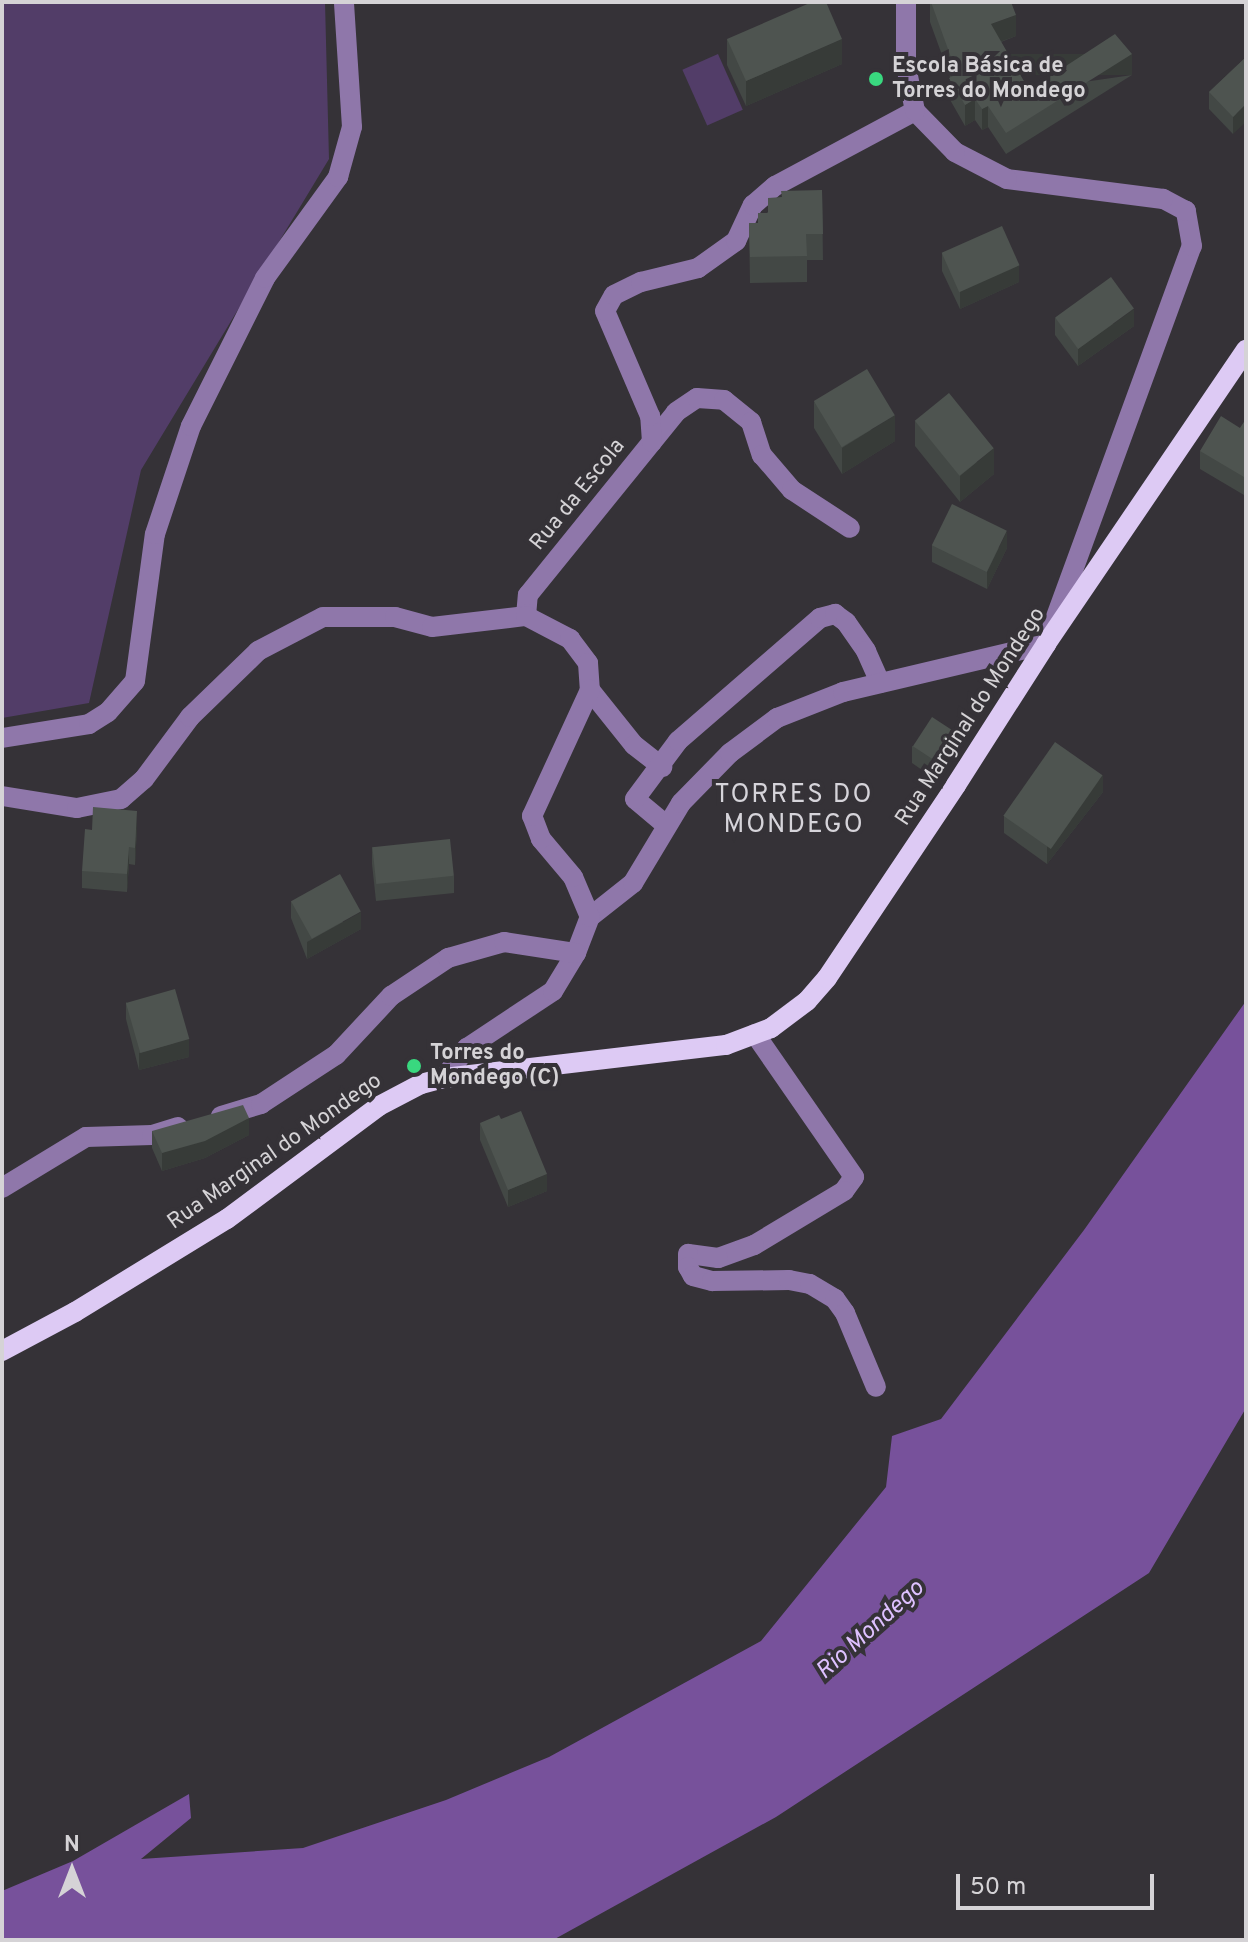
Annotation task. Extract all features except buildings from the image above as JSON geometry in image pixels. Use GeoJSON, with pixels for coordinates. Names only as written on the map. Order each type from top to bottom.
{"type":"FeatureCollection","features":[{"type":"Feature","properties":{"kind":"main road","name":"Rua Marginal do Mondego"},"geometry":{"type":"LineString","coordinates":[[2,1351],[75,1312],[227,1219],[379,1106],[421,1084],[444,1078],[726,1045],[771,1028],[807,1001],[827,978],[1046,644],[1246,350]]}},
{"type":"Feature","properties":{"kind":"street"},"geometry":{"type":"LineString","coordinates":[[2,738],[89,724],[108,712],[135,681],[155,534],[191,426],[265,278],[338,177],[352,127],[344,2]]}},
{"type":"Feature","properties":{"kind":"street"},"geometry":{"type":"LineString","coordinates":[[444,1078],[467,1048],[553,991],[576,953],[590,917],[633,883],[681,803],[765,725],[806,704],[880,683],[1046,644],[1192,246],[1186,211],[1163,199],[1007,179],[955,152],[915,111],[906,66],[906,2]]}},
{"type":"Feature","properties":{"kind":"street","name":"Rua da Escola"},"geometry":{"type":"LineString","coordinates":[[526,616],[528,595],[652,442],[650,416],[605,311],[614,295],[641,282],[698,268],[736,241],[753,205],[775,186],[915,111]]}},
{"type":"Feature","properties":{"kind":"street"},"geometry":{"type":"LineString","coordinates":[[652,442],[676,412],[697,398],[724,400],[751,422],[762,455],[792,490],[850,528]]}},
{"type":"Feature","properties":{"kind":"street"},"geometry":{"type":"LineString","coordinates":[[666,825],[635,799],[662,767],[678,741],[824,616],[835,614],[846,622],[866,651],[880,683]]}},
{"type":"Feature","properties":{"kind":"street"},"geometry":{"type":"LineString","coordinates":[[2,796],[77,808],[121,799],[144,779],[190,717],[258,651],[323,617],[395,617],[432,627],[526,616],[570,639],[588,663],[590,690],[532,816],[541,839],[573,877],[590,917]]}},
{"type":"Feature","properties":{"kind":"street"},"geometry":{"type":"LineString","coordinates":[[590,690],[634,745],[662,767]]}},
{"type":"Feature","properties":{"kind":"street"},"geometry":{"type":"LineString","coordinates":[[2,1188],[86,1137],[152,1135],[261,1104],[336,1055],[391,996],[448,958],[504,942],[576,953]]}},
{"type":"Feature","properties":{"kind":"street"},"geometry":{"type":"LineString","coordinates":[[755,1034],[854,1177],[844,1191],[754,1245],[718,1258],[688,1254],[688,1267],[693,1276],[712,1281],[789,1280],[810,1284],[835,1299],[845,1313],[876,1387]]}},
{"type":"Feature","properties":{"kind":"shaded area"},"geometry":{"type":"Polygon","coordinates":[[[2,2],[325,2],[329,159],[141,470],[89,703],[2,718],[2,2]]]}},
{"type":"Feature","properties":{"kind":"shaded area"},"geometry":{"type":"Polygon","coordinates":[[[718,54],[743,110],[707,126],[682,70],[718,54]]]}},
{"type":"Feature","properties":{"kind":"water","name":"Rio Mondego"},"geometry":{"type":"Polygon","coordinates":[[[1246,1001],[1246,1408],[1149,1573],[776,1817],[553,1940],[2,1940],[2,1891],[73,1861],[189,1794],[191,1818],[141,1859],[303,1848],[446,1800],[549,1757],[761,1641],[886,1487],[892,1436],[941,1419],[1084,1230],[1246,1001]]]}},
{"type":"Feature","properties":{"kind":"place","name":"Escola Básica de Torres do Mondego"},"geometry":{"type":"Point","coordinates":[876,79]}},
{"type":"Feature","properties":{"kind":"place","name":"Torres do Mondego (C)"},"geometry":{"type":"Point","coordinates":[414,1066]}},
{"type":"Feature","properties":{"kind":"district","name":"TORRES DO MONDEGO"},"geometry":{"type":"Point","coordinates":[794,811]}}]}
